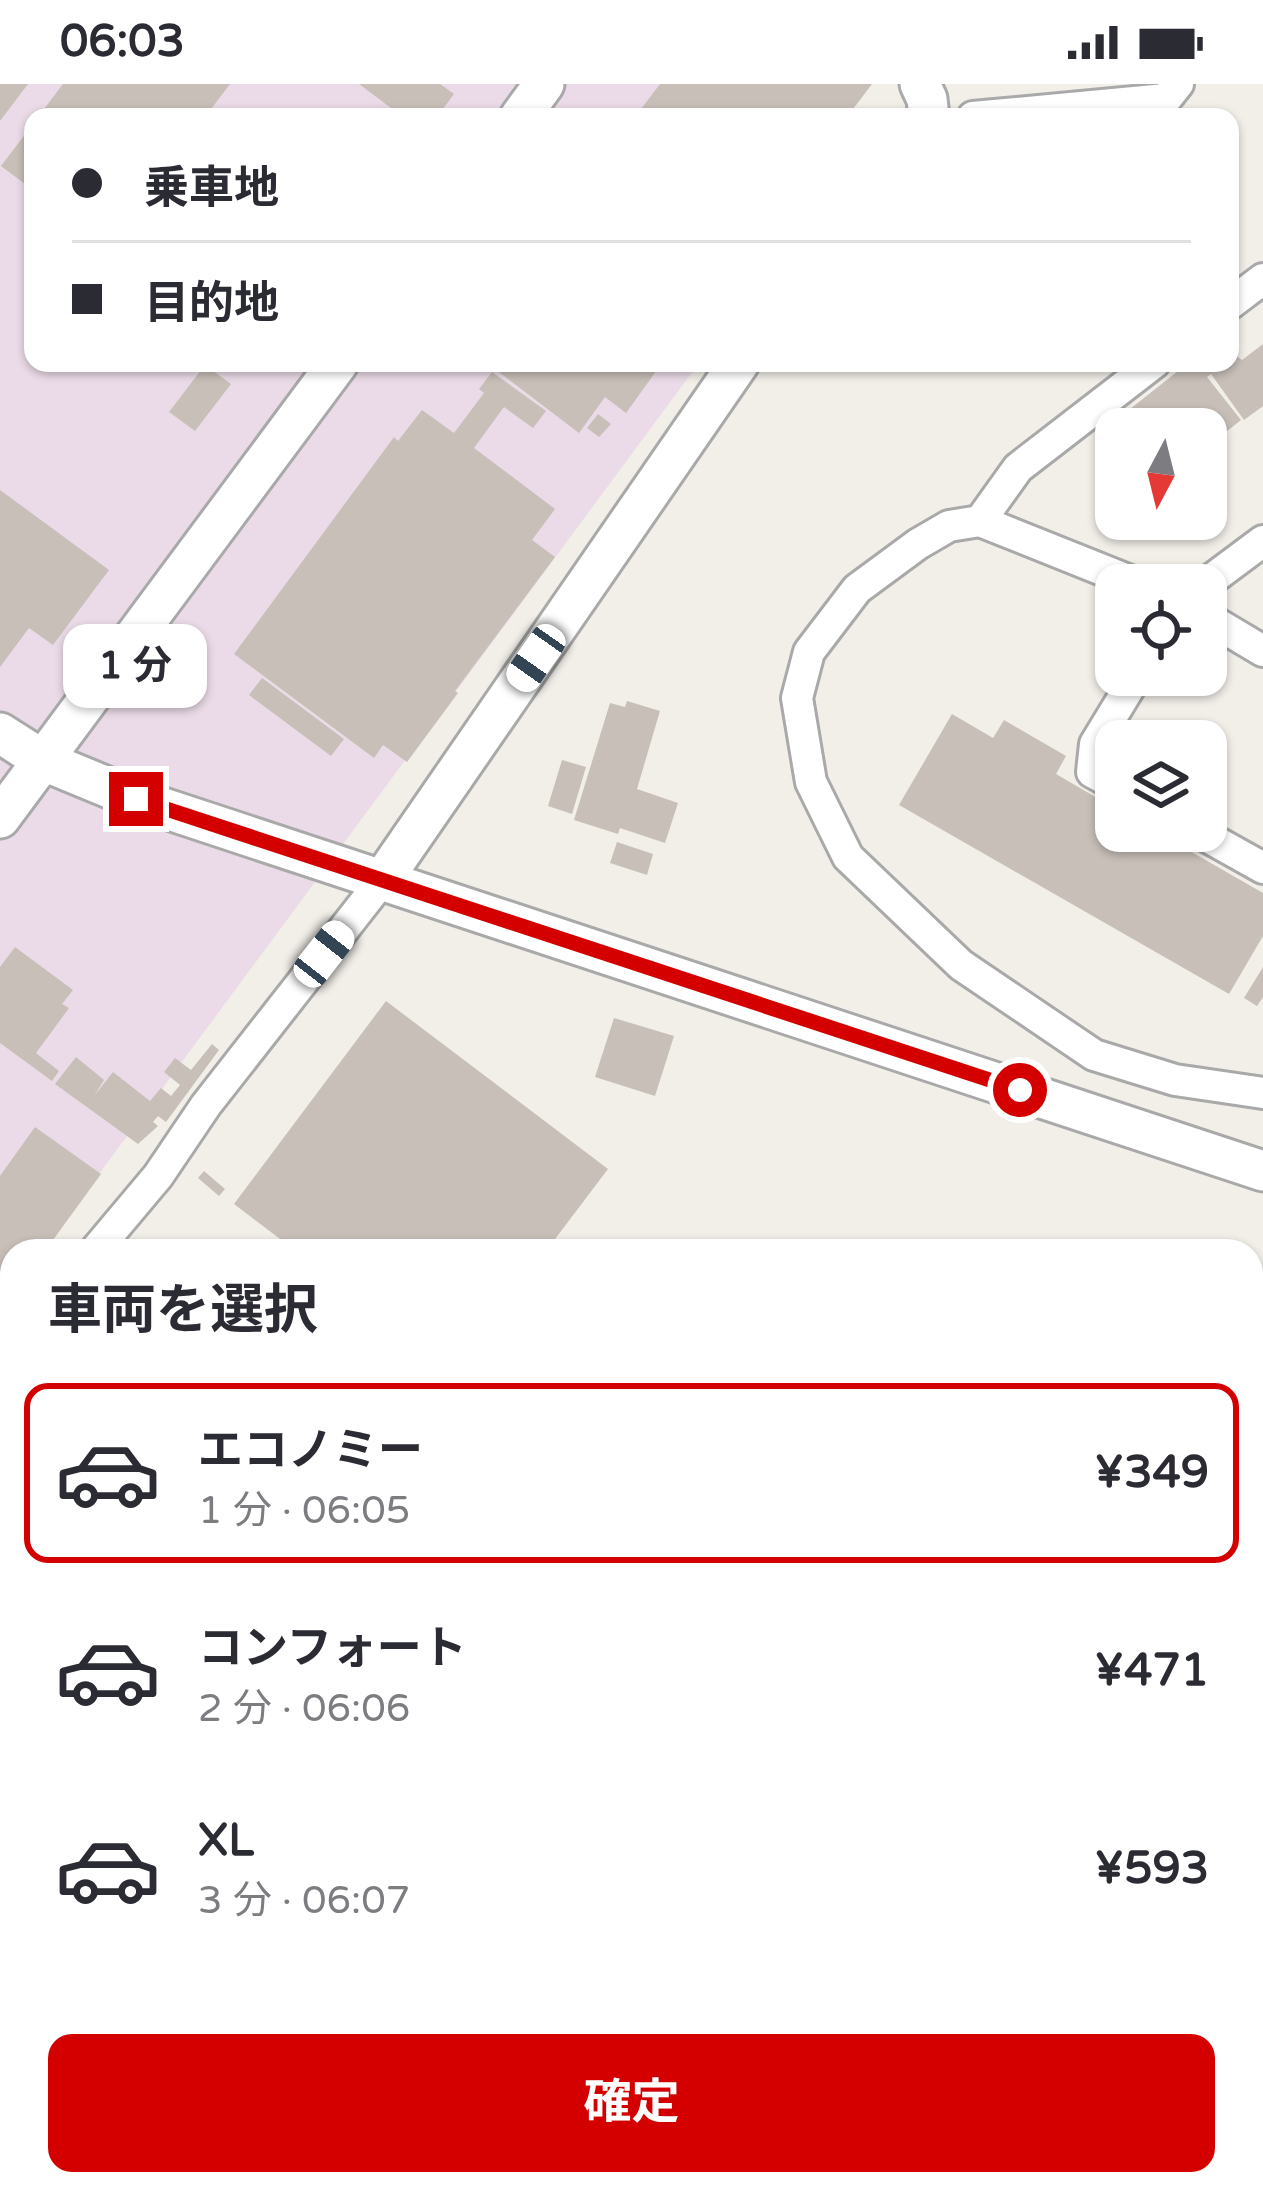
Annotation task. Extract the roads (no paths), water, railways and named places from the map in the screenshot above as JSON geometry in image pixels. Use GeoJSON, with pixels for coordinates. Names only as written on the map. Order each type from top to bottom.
{"type":"FeatureCollection","features":[{"type":"Feature","properties":{"kind":"street"},"geometry":{"type":"LineString","coordinates":[[1070,108],[1166,99],[1178,84]]}},
{"type":"Feature","properties":{"kind":"street"},"geometry":{"type":"LineString","coordinates":[[1239,297],[1263,279]]}},
{"type":"Feature","properties":{"kind":"street"},"geometry":{"type":"LineString","coordinates":[[0,818],[331,372]]}},
{"type":"Feature","properties":{"kind":"street"},"geometry":{"type":"LineString","coordinates":[[105,1239],[383,879],[733,372]]}},
{"type":"Feature","properties":{"kind":"street"},"geometry":{"type":"LineString","coordinates":[[980,521],[1018,468],[1142,372]]}},
{"type":"Feature","properties":{"kind":"street"},"geometry":{"type":"LineString","coordinates":[[1095,567],[980,521],[949,526],[856,589],[809,652],[797,698],[811,782],[848,857],[962,965],[1094,1054],[1175,1080],[1263,1094]]}},
{"type":"Feature","properties":{"kind":"street"},"geometry":{"type":"LineString","coordinates":[[1227,568],[1263,541]]}},
{"type":"Feature","properties":{"kind":"street"},"geometry":{"type":"LineString","coordinates":[[1227,630],[1263,651]]}},
{"type":"Feature","properties":{"kind":"street"},"geometry":{"type":"LineString","coordinates":[[0,733],[44,761],[136,799],[1263,1171]]}},
{"type":"Feature","properties":{"kind":"street"},"geometry":{"type":"LineString","coordinates":[[1095,744],[1095,774]]}},
{"type":"Feature","properties":{"kind":"street"},"geometry":{"type":"LineString","coordinates":[[1227,848],[1263,868]]}}]}
